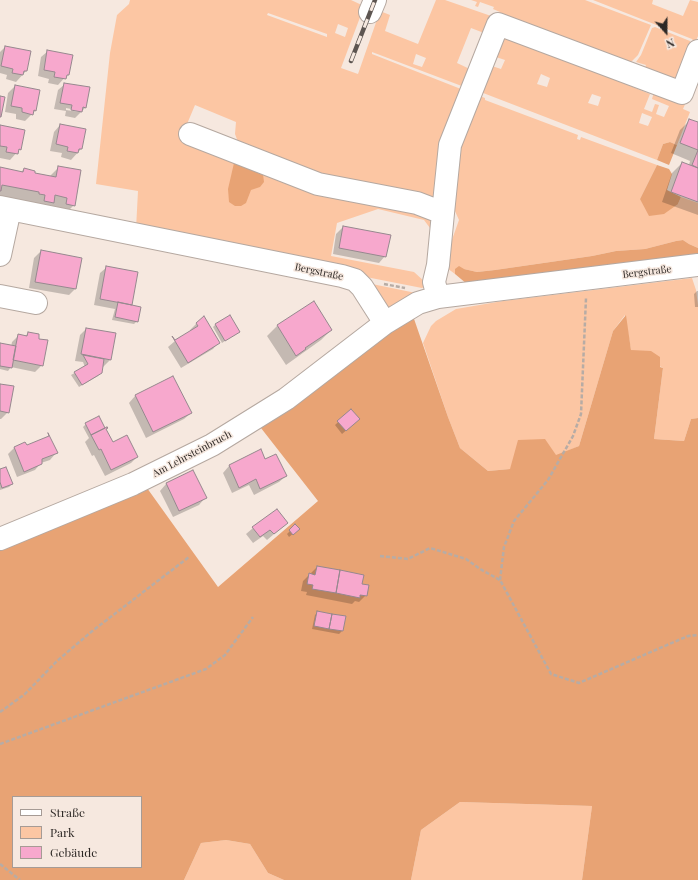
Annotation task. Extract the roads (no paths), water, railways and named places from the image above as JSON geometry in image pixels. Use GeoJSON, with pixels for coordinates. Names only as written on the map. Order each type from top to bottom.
{"type":"FeatureCollection","features":[{"type":"Feature","properties":{"kind":"street"},"geometry":{"type":"LineString","coordinates":[[438,297],[434,282],[438,265],[450,145],[498,24],[682,93],[698,51]]}},
{"type":"Feature","properties":{"kind":"street"},"geometry":{"type":"LineString","coordinates":[[190,134],[318,184],[417,203],[443,213]]}},
{"type":"Feature","properties":{"kind":"street","name":"Bergstraße"},"geometry":{"type":"LineString","coordinates":[[0,255],[5,208],[342,276],[355,280],[362,287],[385,323],[418,303],[438,297],[698,265]]}},
{"type":"Feature","properties":{"kind":"street"},"geometry":{"type":"LineString","coordinates":[[0,296],[36,303]]}},
{"type":"Feature","properties":{"kind":"street","name":"Am Lehrsteinbruch"},"geometry":{"type":"LineString","coordinates":[[0,540],[133,484],[212,445],[286,399],[385,323]]}},
{"type":"Feature","properties":{"kind":"railway"},"geometry":{"type":"LineString","coordinates":[[351,61],[375,0]]}}]}
